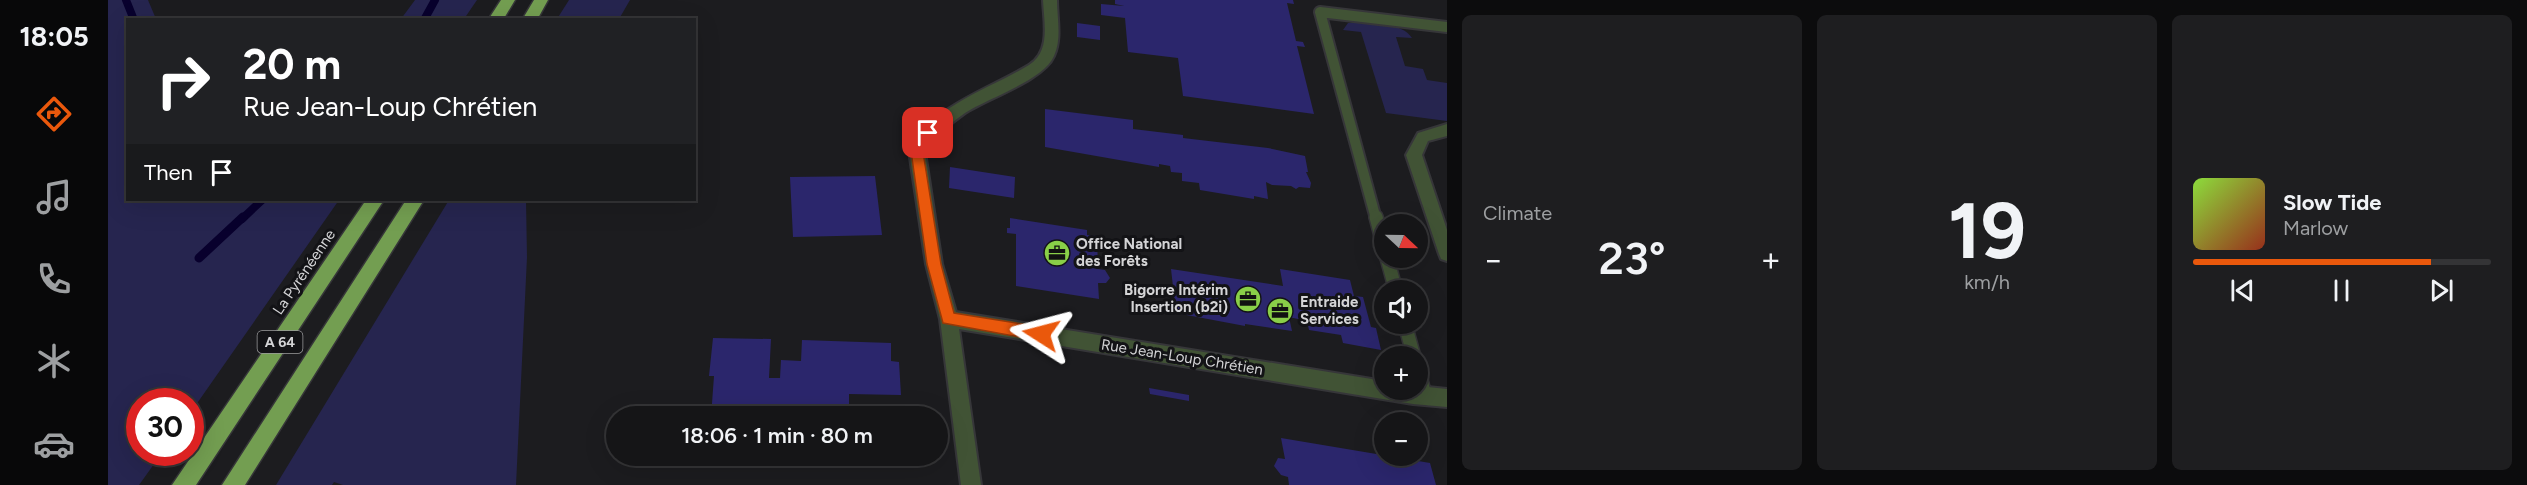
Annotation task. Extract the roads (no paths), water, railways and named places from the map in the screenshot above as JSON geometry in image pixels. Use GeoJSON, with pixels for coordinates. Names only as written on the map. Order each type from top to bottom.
{"type":"FeatureCollection","features":[{"type":"Feature","properties":{"kind":"highway"},"geometry":{"type":"LineString","coordinates":[[496,18],[508,0]]}},
{"type":"Feature","properties":{"kind":"highway"},"geometry":{"type":"LineString","coordinates":[[530,18],[541,0]]}},
{"type":"Feature","properties":{"kind":"highway","name":"La Pyrénéenne"},"geometry":{"type":"LineString","coordinates":[[183,485],[374,201]]}},
{"type":"Feature","properties":{"kind":"highway","name":"A 64"},"geometry":{"type":"LineString","coordinates":[[233,485],[414,201]]}},
{"type":"Feature","properties":{"kind":"street"},"geometry":{"type":"LineString","coordinates":[[971,485],[949,319],[934,264],[917,151],[928,133],[949,114],[1030,72],[1045,60],[1050,45],[1050,0]]}},
{"type":"Feature","properties":{"kind":"street"},"geometry":{"type":"LineString","coordinates":[[1447,130],[1423,137],[1414,155],[1447,254]]}},
{"type":"Feature","properties":{"kind":"street","name":"Rue Jean-Loup Chrétien"},"geometry":{"type":"LineString","coordinates":[[949,319],[1374,388]]}},
{"type":"Feature","properties":{"kind":"street","name":"Rue Jean-Loup Chrétien"},"geometry":{"type":"LineString","coordinates":[[1428,396],[1447,398]]}},
{"type":"Feature","properties":{"kind":"lane"},"geometry":{"type":"LineString","coordinates":[[1375,214],[1320,12],[1447,27]]}},
{"type":"Feature","properties":{"kind":"waterway"},"geometry":{"type":"LineString","coordinates":[[126,0],[133,18]]}},
{"type":"Feature","properties":{"kind":"waterway"},"geometry":{"type":"LineString","coordinates":[[425,18],[435,0]]}},
{"type":"Feature","properties":{"kind":"waterway"},"geometry":{"type":"LineString","coordinates":[[242,219],[261,201]]}},
{"type":"Feature","properties":{"kind":"waterway"},"geometry":{"type":"LineString","coordinates":[[199,258],[243,217]]}},
{"type":"Feature","properties":{"kind":"place","name":"Office National des Forêts"},"geometry":{"type":"Point","coordinates":[1057,253]}},
{"type":"Feature","properties":{"kind":"place","name":"Bigorre Intérim Insertion (b2i)"},"geometry":{"type":"Point","coordinates":[1248,299]}},
{"type":"Feature","properties":{"kind":"place","name":"Entraide Services"},"geometry":{"type":"Point","coordinates":[1280,311]}}]}
